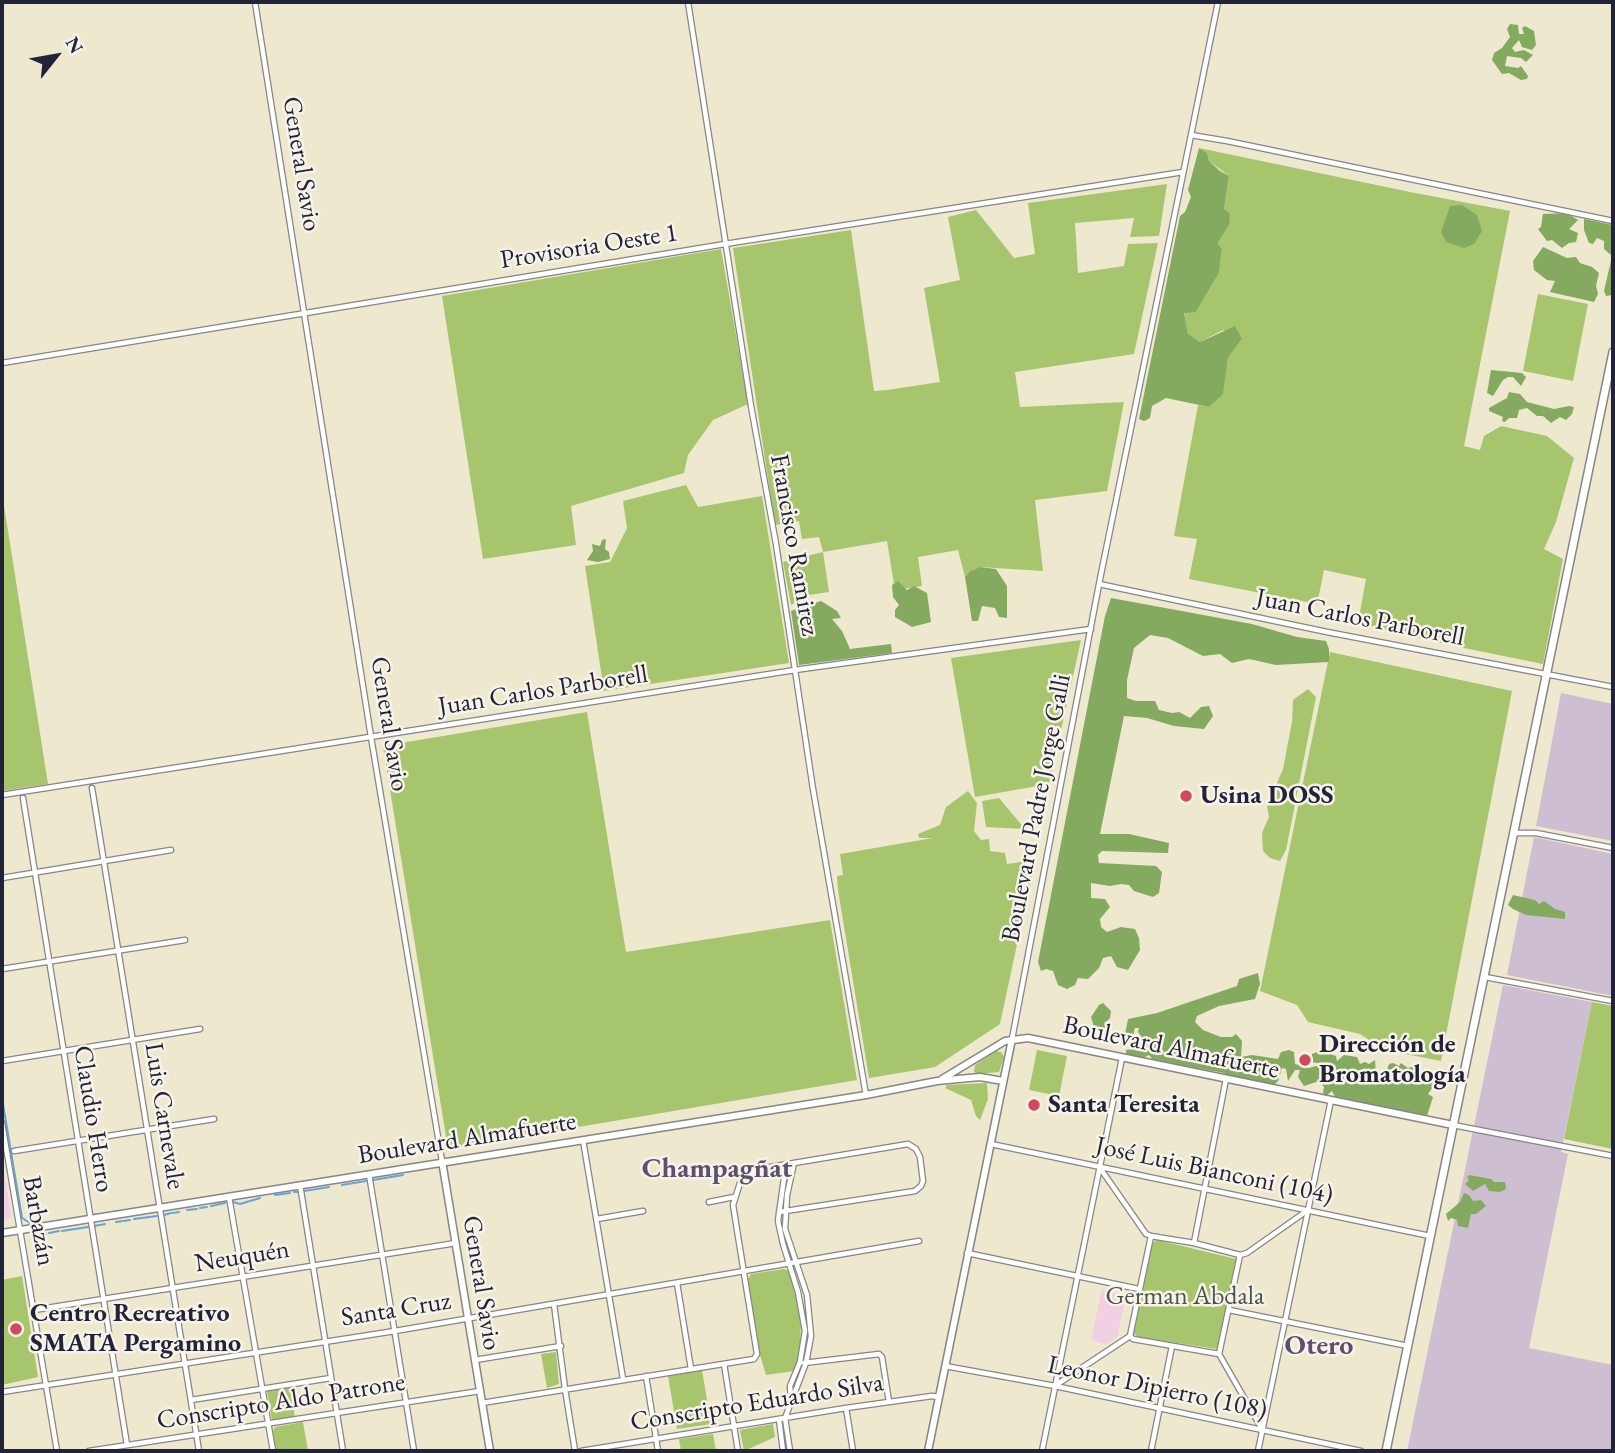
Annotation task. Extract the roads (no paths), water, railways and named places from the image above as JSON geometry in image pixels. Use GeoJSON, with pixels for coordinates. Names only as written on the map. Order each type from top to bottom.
{"type":"FeatureCollection","features":[{"type":"Feature","properties":{"kind":"main road"},"geometry":{"type":"LineString","coordinates":[[1386,1451],[1613,352]]}},
{"type":"Feature","properties":{"kind":"main road","name":"Boulevard Almafuerte"},"geometry":{"type":"LineString","coordinates":[[937,1081],[999,1044],[1012,1039],[1028,1038],[1453,1125]]}},
{"type":"Feature","properties":{"kind":"main road","name":"Boulevard Padre Jorge Galli"},"geometry":{"type":"LineString","coordinates":[[928,1451],[1012,1039]]}},
{"type":"Feature","properties":{"kind":"main road","name":"Boulevard Almafuerte"},"geometry":{"type":"LineString","coordinates":[[2,1233],[866,1095],[937,1081],[980,1077],[1003,1081]]}},
{"type":"Feature","properties":{"kind":"main road","name":"General Savio"},"geometry":{"type":"LineString","coordinates":[[442,1161],[490,1451]]}},
{"type":"Feature","properties":{"kind":"street","name":"General Savio"},"geometry":{"type":"LineString","coordinates":[[255,2],[442,1161]]}},
{"type":"Feature","properties":{"kind":"street","name":"Francisco Ramirez"},"geometry":{"type":"LineString","coordinates":[[688,2],[724,244],[866,1095]]}},
{"type":"Feature","properties":{"kind":"street"},"geometry":{"type":"LineString","coordinates":[[1218,2],[1191,135],[1613,221]]}},
{"type":"Feature","properties":{"kind":"street","name":"Boulevard Padre Jorge Galli"},"geometry":{"type":"LineString","coordinates":[[1012,1039],[1091,629],[1191,135]]}},
{"type":"Feature","properties":{"kind":"street","name":"Provisoria Oeste 1"},"geometry":{"type":"LineString","coordinates":[[2,363],[724,244],[1184,172]]}},
{"type":"Feature","properties":{"kind":"street","name":"Juan Carlos Parborell"},"geometry":{"type":"LineString","coordinates":[[1100,584],[1613,687]]}},
{"type":"Feature","properties":{"kind":"street","name":"Juan Carlos Parborell"},"geometry":{"type":"LineString","coordinates":[[2,795],[795,670],[1091,629]]}},
{"type":"Feature","properties":{"kind":"street","name":"Luis Carnevale"},"geometry":{"type":"LineString","coordinates":[[92,788],[199,1451]]}},
{"type":"Feature","properties":{"kind":"street","name":"Claudio Herro"},"geometry":{"type":"LineString","coordinates":[[23,799],[127,1446]]}},
{"type":"Feature","properties":{"kind":"street"},"geometry":{"type":"LineString","coordinates":[[1514,833],[1536,833],[1613,848]]}},
{"type":"Feature","properties":{"kind":"street"},"geometry":{"type":"LineString","coordinates":[[2,878],[171,850]]}},
{"type":"Feature","properties":{"kind":"street"},"geometry":{"type":"LineString","coordinates":[[2,970],[185,940]]}},
{"type":"Feature","properties":{"kind":"street"},"geometry":{"type":"LineString","coordinates":[[1484,976],[1613,1001]]}},
{"type":"Feature","properties":{"kind":"street"},"geometry":{"type":"LineString","coordinates":[[2,1061],[200,1029]]}},
{"type":"Feature","properties":{"kind":"street"},"geometry":{"type":"LineString","coordinates":[[1042,1451],[1122,1057]]}},
{"type":"Feature","properties":{"kind":"street"},"geometry":{"type":"LineString","coordinates":[[1194,1243],[1226,1079]]}},
{"type":"Feature","properties":{"kind":"street"},"geometry":{"type":"LineString","coordinates":[[1258,1451],[1331,1100]]}},
{"type":"Feature","properties":{"kind":"street"},"geometry":{"type":"LineString","coordinates":[[14,1151],[214,1119]]}},
{"type":"Feature","properties":{"kind":"street","name":"Barbazán"},"geometry":{"type":"LineString","coordinates":[[2,1122],[4,1152],[21,1230],[57,1451]]}},
{"type":"Feature","properties":{"kind":"street","name":"Boulevard Almafuerte"},"geometry":{"type":"LineString","coordinates":[[1453,1125],[1613,1156]]}},
{"type":"Feature","properties":{"kind":"street"},"geometry":{"type":"LineString","coordinates":[[583,1140],[623,1380]]}},
{"type":"Feature","properties":{"kind":"street"},"geometry":{"type":"LineString","coordinates":[[481,1403],[754,1359],[757,1354],[733,1205],[740,1183],[752,1172],[786,1164],[908,1144],[916,1149],[923,1167],[921,1186],[915,1191],[782,1211]]}},
{"type":"Feature","properties":{"kind":"street","name":"José Luis Bianconi (104)"},"geometry":{"type":"LineString","coordinates":[[990,1144],[1430,1236]]}},
{"type":"Feature","properties":{"kind":"street"},"geometry":{"type":"LineString","coordinates":[[783,1451],[782,1418],[791,1402],[811,1336],[807,1295],[787,1239],[782,1211],[794,1163]]}},
{"type":"Feature","properties":{"kind":"street"},"geometry":{"type":"LineString","coordinates":[[786,1164],[780,1235],[803,1312],[803,1362]]}},
{"type":"Feature","properties":{"kind":"street"},"geometry":{"type":"LineString","coordinates":[[1099,1167],[1146,1234],[1240,1255],[1308,1210]]}},
{"type":"Feature","properties":{"kind":"street"},"geometry":{"type":"LineString","coordinates":[[369,1173],[414,1451]]}},
{"type":"Feature","properties":{"kind":"street"},"geometry":{"type":"LineString","coordinates":[[300,1185],[343,1451]]}},
{"type":"Feature","properties":{"kind":"street"},"geometry":{"type":"LineString","coordinates":[[229,1196],[273,1451]]}},
{"type":"Feature","properties":{"kind":"street"},"geometry":{"type":"LineString","coordinates":[[709,1202],[734,1197]]}},
{"type":"Feature","properties":{"kind":"street"},"geometry":{"type":"LineString","coordinates":[[597,1219],[643,1211]]}},
{"type":"Feature","properties":{"kind":"street"},"geometry":{"type":"LineString","coordinates":[[1055,1386],[1130,1336],[1150,1236]]}},
{"type":"Feature","properties":{"kind":"street","name":"Santa Cruz"},"geometry":{"type":"LineString","coordinates":[[2,1392],[394,1331],[919,1241]]}},
{"type":"Feature","properties":{"kind":"street","name":"Neuquén"},"geometry":{"type":"LineString","coordinates":[[34,1310],[456,1243]]}},
{"type":"Feature","properties":{"kind":"street"},"geometry":{"type":"LineString","coordinates":[[967,1253],[1139,1289]]}},
{"type":"Feature","properties":{"kind":"street"},"geometry":{"type":"LineString","coordinates":[[1240,1255],[1219,1354],[1262,1430]]}},
{"type":"Feature","properties":{"kind":"street"},"geometry":{"type":"LineString","coordinates":[[677,1283],[691,1369]]}},
{"type":"Feature","properties":{"kind":"street"},"geometry":{"type":"LineString","coordinates":[[554,1304],[575,1451]]}},
{"type":"Feature","properties":{"kind":"street"},"geometry":{"type":"LineString","coordinates":[[1229,1310],[1408,1346]]}},
{"type":"Feature","properties":{"kind":"street"},"geometry":{"type":"LineString","coordinates":[[1130,1336],[1133,1339],[1219,1354]]}},
{"type":"Feature","properties":{"kind":"street"},"geometry":{"type":"LineString","coordinates":[[474,1360],[561,1346]]}},
{"type":"Feature","properties":{"kind":"street"},"geometry":{"type":"LineString","coordinates":[[1151,1451],[1172,1346]]}},
{"type":"Feature","properties":{"kind":"street"},"geometry":{"type":"LineString","coordinates":[[803,1362],[879,1354],[882,1357],[889,1402]]}},
{"type":"Feature","properties":{"kind":"street"},"geometry":{"type":"LineString","coordinates":[[724,1364],[738,1451]]}},
{"type":"Feature","properties":{"kind":"street","name":"Leonor Dipierro (108)"},"geometry":{"type":"LineString","coordinates":[[945,1366],[1160,1407],[1361,1451]]}},
{"type":"Feature","properties":{"kind":"street"},"geometry":{"type":"LineString","coordinates":[[646,1376],[658,1451]]}},
{"type":"Feature","properties":{"kind":"street"},"geometry":{"type":"LineString","coordinates":[[191,1400],[331,1378]]}},
{"type":"Feature","properties":{"kind":"street","name":"Conscripto Aldo Patrone"},"geometry":{"type":"LineString","coordinates":[[89,1451],[480,1391]]}},
{"type":"Feature","properties":{"kind":"street","name":"Conscripto Eduardo Silva"},"geometry":{"type":"LineString","coordinates":[[581,1451],[846,1408],[939,1397]]}},
{"type":"Feature","properties":{"kind":"street"},"geometry":{"type":"LineString","coordinates":[[846,1408],[853,1451]]}},
{"type":"Feature","properties":{"kind":"street"},"geometry":{"type":"LineString","coordinates":[[782,1418],[790,1451]]}},
{"type":"Feature","properties":{"kind":"waterway"},"geometry":{"type":"LineString","coordinates":[[2,1098],[22,1218],[30,1223]]}},
{"type":"Feature","properties":{"kind":"waterway"},"geometry":{"type":"LineString","coordinates":[[373,1180],[403,1175]]}},
{"type":"Feature","properties":{"kind":"waterway"},"geometry":{"type":"LineString","coordinates":[[342,1185],[366,1181]]}},
{"type":"Feature","properties":{"kind":"waterway"},"geometry":{"type":"LineString","coordinates":[[304,1191],[329,1187]]}},
{"type":"Feature","properties":{"kind":"waterway"},"geometry":{"type":"LineString","coordinates":[[275,1195],[290,1193]]}},
{"type":"Feature","properties":{"kind":"waterway"},"geometry":{"type":"LineString","coordinates":[[233,1202],[240,1204],[260,1198]]}},
{"type":"Feature","properties":{"kind":"waterway"},"geometry":{"type":"LineString","coordinates":[[211,1206],[225,1203]]}},
{"type":"Feature","properties":{"kind":"waterway"},"geometry":{"type":"LineString","coordinates":[[200,1208],[207,1207]]}},
{"type":"Feature","properties":{"kind":"waterway"},"geometry":{"type":"LineString","coordinates":[[187,1210],[197,1209]]}},
{"type":"Feature","properties":{"kind":"waterway"},"geometry":{"type":"LineString","coordinates":[[173,1213],[179,1212]]}},
{"type":"Feature","properties":{"kind":"waterway"},"geometry":{"type":"LineString","coordinates":[[164,1215],[171,1213]]}},
{"type":"Feature","properties":{"kind":"waterway"},"geometry":{"type":"LineString","coordinates":[[134,1219],[157,1216]]}},
{"type":"Feature","properties":{"kind":"waterway"},"geometry":{"type":"LineString","coordinates":[[124,1221],[130,1220]]}},
{"type":"Feature","properties":{"kind":"waterway"},"geometry":{"type":"LineString","coordinates":[[116,1222],[122,1221]]}},
{"type":"Feature","properties":{"kind":"waterway"},"geometry":{"type":"LineString","coordinates":[[94,1226],[105,1224]]}},
{"type":"Feature","properties":{"kind":"waterway"},"geometry":{"type":"LineString","coordinates":[[62,1231],[88,1227]]}},
{"type":"Feature","properties":{"kind":"waterway"},"geometry":{"type":"LineString","coordinates":[[49,1233],[59,1231]]}},
{"type":"Feature","properties":{"kind":"waterway"},"geometry":{"type":"LineString","coordinates":[[32,1234],[46,1234]]}},
{"type":"Feature","properties":{"kind":"place","name":"Usina DOSS"},"geometry":{"type":"Point","coordinates":[1186,796]}},
{"type":"Feature","properties":{"kind":"place","name":"Dirección de Bromatología"},"geometry":{"type":"Point","coordinates":[1305,1060]}},
{"type":"Feature","properties":{"kind":"place","name":"Santa Teresita"},"geometry":{"type":"Point","coordinates":[1034,1105]}},
{"type":"Feature","properties":{"kind":"place","name":"Centro Recreativo SMATA Pergamino"},"geometry":{"type":"Point","coordinates":[16,1329]}},
{"type":"Feature","properties":{"kind":"district","name":"Champagñat"},"geometry":{"type":"Point","coordinates":[717,1169]}},
{"type":"Feature","properties":{"kind":"district","name":"Otero"},"geometry":{"type":"Point","coordinates":[1319,1346]}},
{"type":"Feature","properties":{"kind":"park label","name":"German Abdala"},"geometry":{"type":"Point","coordinates":[1185,1297]}}]}
